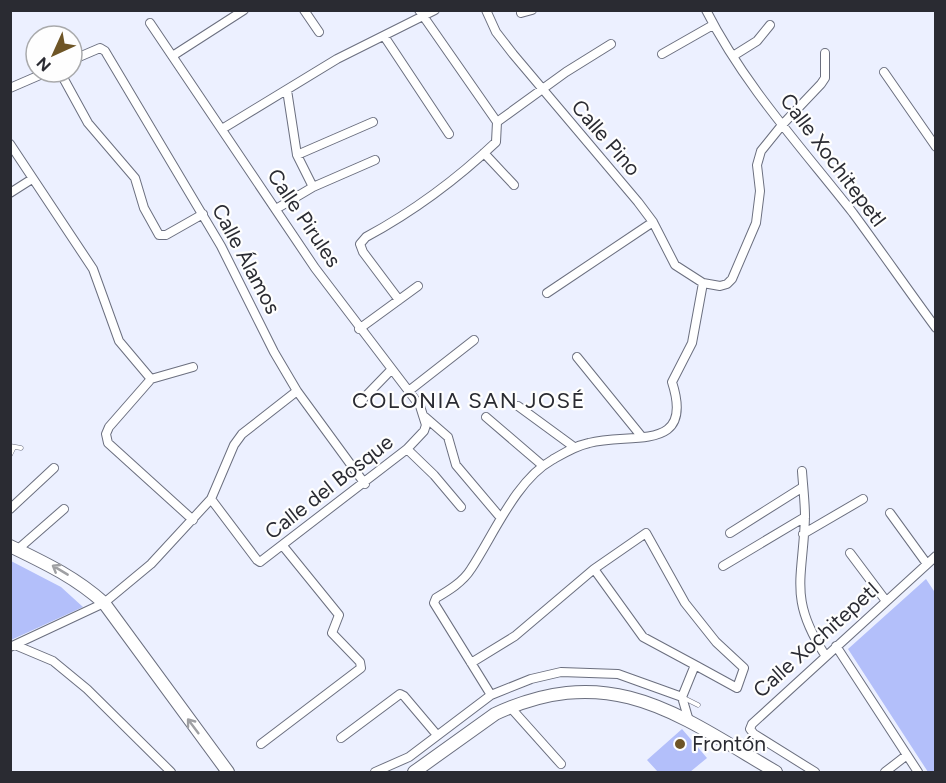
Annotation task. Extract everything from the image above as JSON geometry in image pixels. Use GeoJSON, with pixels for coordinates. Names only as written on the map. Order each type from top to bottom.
{"type":"FeatureCollection","features":[{"type":"Feature","properties":{"kind":"street"},"geometry":{"type":"LineString","coordinates":[[174,55],[244,10]]}},
{"type":"Feature","properties":{"kind":"street"},"geometry":{"type":"LineString","coordinates":[[304,10],[319,32]]}},
{"type":"Feature","properties":{"kind":"street"},"geometry":{"type":"LineString","coordinates":[[222,129],[337,59],[384,36],[420,14],[435,10]]}},
{"type":"Feature","properties":{"kind":"street","name":"Calle Pino"},"geometry":{"type":"LineString","coordinates":[[486,10],[496,32],[653,222],[675,265],[703,283]]}},
{"type":"Feature","properties":{"kind":"street"},"geometry":{"type":"LineString","coordinates":[[521,13],[531,10]]}},
{"type":"Feature","properties":{"kind":"street","name":"Calle Xochitepetl"},"geometry":{"type":"LineString","coordinates":[[706,10],[733,56],[782,125],[853,214],[936,328]]}},
{"type":"Feature","properties":{"kind":"street"},"geometry":{"type":"LineString","coordinates":[[399,300],[363,252],[360,244],[366,237],[418,208],[496,142],[497,122],[420,14]]}},
{"type":"Feature","properties":{"kind":"street","name":"Calle Pirules"},"geometry":{"type":"LineString","coordinates":[[150,23],[174,55],[359,330],[410,390],[425,417]]}},
{"type":"Feature","properties":{"kind":"street"},"geometry":{"type":"LineString","coordinates":[[662,54],[713,25]]}},
{"type":"Feature","properties":{"kind":"street"},"geometry":{"type":"LineString","coordinates":[[733,56],[757,40],[770,25]]}},
{"type":"Feature","properties":{"kind":"street"},"geometry":{"type":"LineString","coordinates":[[384,36],[449,135]]}},
{"type":"Feature","properties":{"kind":"street"},"geometry":{"type":"LineString","coordinates":[[497,122],[542,89],[611,45]]}},
{"type":"Feature","properties":{"kind":"street","name":"Calle Álamos"},"geometry":{"type":"LineString","coordinates":[[84,55],[100,48],[105,51],[203,214],[274,352],[297,391],[365,484]]}},
{"type":"Feature","properties":{"kind":"street"},"geometry":{"type":"LineString","coordinates":[[491,696],[434,603],[436,598],[453,587],[471,569],[500,517],[542,465],[574,447],[591,442],[642,437],[666,431],[680,407],[672,382],[692,343],[703,283],[720,286],[732,279],[756,223],[760,191],[757,165],[761,151],[825,78],[825,53]]}},
{"type":"Feature","properties":{"kind":"street"},"geometry":{"type":"LineString","coordinates":[[884,72],[936,147]]}},
{"type":"Feature","properties":{"kind":"street"},"geometry":{"type":"LineString","coordinates":[[10,88],[24,82]]}},
{"type":"Feature","properties":{"kind":"street"},"geometry":{"type":"LineString","coordinates":[[67,84],[88,123],[135,178],[144,208],[159,235],[166,235],[203,214]]}},
{"type":"Feature","properties":{"kind":"street"},"geometry":{"type":"LineString","coordinates":[[287,90],[297,155],[313,187]]}},
{"type":"Feature","properties":{"kind":"street"},"geometry":{"type":"LineString","coordinates":[[297,155],[373,122]]}},
{"type":"Feature","properties":{"kind":"street"},"geometry":{"type":"LineString","coordinates":[[10,144],[93,269],[119,341],[151,380]]}},
{"type":"Feature","properties":{"kind":"street"},"geometry":{"type":"LineString","coordinates":[[484,153],[514,185]]}},
{"type":"Feature","properties":{"kind":"street"},"geometry":{"type":"LineString","coordinates":[[276,208],[313,187],[375,160]]}},
{"type":"Feature","properties":{"kind":"street"},"geometry":{"type":"LineString","coordinates":[[10,193],[32,179]]}},
{"type":"Feature","properties":{"kind":"street"},"geometry":{"type":"LineString","coordinates":[[547,293],[653,222]]}},
{"type":"Feature","properties":{"kind":"street"},"geometry":{"type":"LineString","coordinates":[[359,330],[418,286]]}},
{"type":"Feature","properties":{"kind":"street"},"geometry":{"type":"LineString","coordinates":[[410,390],[474,340]]}},
{"type":"Feature","properties":{"kind":"street"},"geometry":{"type":"LineString","coordinates":[[577,357],[642,437]]}},
{"type":"Feature","properties":{"kind":"street"},"geometry":{"type":"LineString","coordinates":[[193,367],[151,380],[109,427],[106,435],[108,442],[193,520]]}},
{"type":"Feature","properties":{"kind":"street"},"geometry":{"type":"LineString","coordinates":[[360,402],[391,370]]}},
{"type":"Feature","properties":{"kind":"street"},"geometry":{"type":"LineString","coordinates":[[13,646],[104,603],[151,564],[211,499],[238,439],[297,391]]}},
{"type":"Feature","properties":{"kind":"street"},"geometry":{"type":"LineString","coordinates":[[518,406],[574,447]]}},
{"type":"Feature","properties":{"kind":"street"},"geometry":{"type":"LineString","coordinates":[[425,417],[448,437],[456,465],[500,517]]}},
{"type":"Feature","properties":{"kind":"street","name":"Calle del Bosque"},"geometry":{"type":"LineString","coordinates":[[211,499],[257,560],[265,560],[407,449],[424,431],[425,417]]}},
{"type":"Feature","properties":{"kind":"street"},"geometry":{"type":"LineString","coordinates":[[486,417],[542,465]]}},
{"type":"Feature","properties":{"kind":"street"},"geometry":{"type":"LineString","coordinates":[[407,449],[434,475],[461,507]]}},
{"type":"Feature","properties":{"kind":"street"},"geometry":{"type":"LineString","coordinates":[[10,509],[54,468]]}},
{"type":"Feature","properties":{"kind":"street"},"geometry":{"type":"LineString","coordinates":[[802,471],[805,517],[799,571],[801,607],[811,633],[825,656]]}},
{"type":"Feature","properties":{"kind":"street"},"geometry":{"type":"LineString","coordinates":[[730,533],[803,487]]}},
{"type":"Feature","properties":{"kind":"street"},"geometry":{"type":"LineString","coordinates":[[803,534],[863,499]]}},
{"type":"Feature","properties":{"kind":"street"},"geometry":{"type":"LineString","coordinates":[[64,509],[14,548],[53,565],[81,583],[104,603],[228,772]]}},
{"type":"Feature","properties":{"kind":"street"},"geometry":{"type":"LineString","coordinates":[[890,513],[927,564]]}},
{"type":"Feature","properties":{"kind":"street"},"geometry":{"type":"LineString","coordinates":[[723,566],[805,517]]}},
{"type":"Feature","properties":{"kind":"street"},"geometry":{"type":"LineString","coordinates":[[471,663],[515,636],[594,569],[646,533],[685,603],[716,642],[744,668],[736,688],[643,637],[594,569]]}},
{"type":"Feature","properties":{"kind":"street"},"geometry":{"type":"LineString","coordinates":[[261,744],[361,668],[360,662],[332,633],[339,615],[284,546]]}},
{"type":"Feature","properties":{"kind":"street"},"geometry":{"type":"LineString","coordinates":[[850,553],[886,601]]}},
{"type":"Feature","properties":{"kind":"street","name":"Calle Xochitepetl"},"geometry":{"type":"LineString","coordinates":[[815,772],[753,734],[750,729],[752,724],[936,556]]}},
{"type":"Feature","properties":{"kind":"street"},"geometry":{"type":"LineString","coordinates":[[13,646],[53,662],[87,689],[171,772]]}},
{"type":"Feature","properties":{"kind":"street"},"geometry":{"type":"LineString","coordinates":[[836,646],[918,772]]}},
{"type":"Feature","properties":{"kind":"street"},"geometry":{"type":"LineString","coordinates":[[689,721],[682,697],[695,665]]}},
{"type":"Feature","properties":{"kind":"street"},"geometry":{"type":"LineString","coordinates":[[375,772],[409,757],[491,696],[531,679],[561,672],[593,671],[633,677],[682,697]]}},
{"type":"Feature","properties":{"kind":"street"},"geometry":{"type":"LineString","coordinates":[[414,772],[495,714],[510,707],[561,692],[593,691],[627,695],[689,721],[777,772]]}},
{"type":"Feature","properties":{"kind":"street"},"geometry":{"type":"LineString","coordinates":[[341,738],[400,694],[437,735]]}},
{"type":"Feature","properties":{"kind":"street"},"geometry":{"type":"LineString","coordinates":[[510,707],[561,764]]}},
{"type":"Feature","properties":{"kind":"street"},"geometry":{"type":"LineString","coordinates":[[885,772],[907,755]]}},
{"type":"Feature","properties":{"kind":"lane"},"geometry":{"type":"LineString","coordinates":[[10,455],[12,447],[21,448]]}},
{"type":"Feature","properties":{"kind":"lane"},"geometry":{"type":"LineString","coordinates":[[682,697],[698,705]]}},
{"type":"Feature","properties":{"kind":"shaded area"},"geometry":{"type":"Polygon","coordinates":[[[11,561],[61,587],[83,607],[11,640],[11,561]]]}},
{"type":"Feature","properties":{"kind":"shaded area"},"geometry":{"type":"Polygon","coordinates":[[[926,579],[936,594],[935,772],[928,772],[848,649],[926,579]]]}},
{"type":"Feature","properties":{"kind":"shaded area","name":"Frontón"},"geometry":{"type":"Polygon","coordinates":[[[682,729],[707,758],[690,772],[658,772],[647,760],[682,729]]]}},
{"type":"Feature","properties":{"kind":"place","name":"Frontón"},"geometry":{"type":"Point","coordinates":[680,744]}},
{"type":"Feature","properties":{"kind":"district","name":"COLONIA SAN JOSÉ"},"geometry":{"type":"Point","coordinates":[469,400]}}]}
